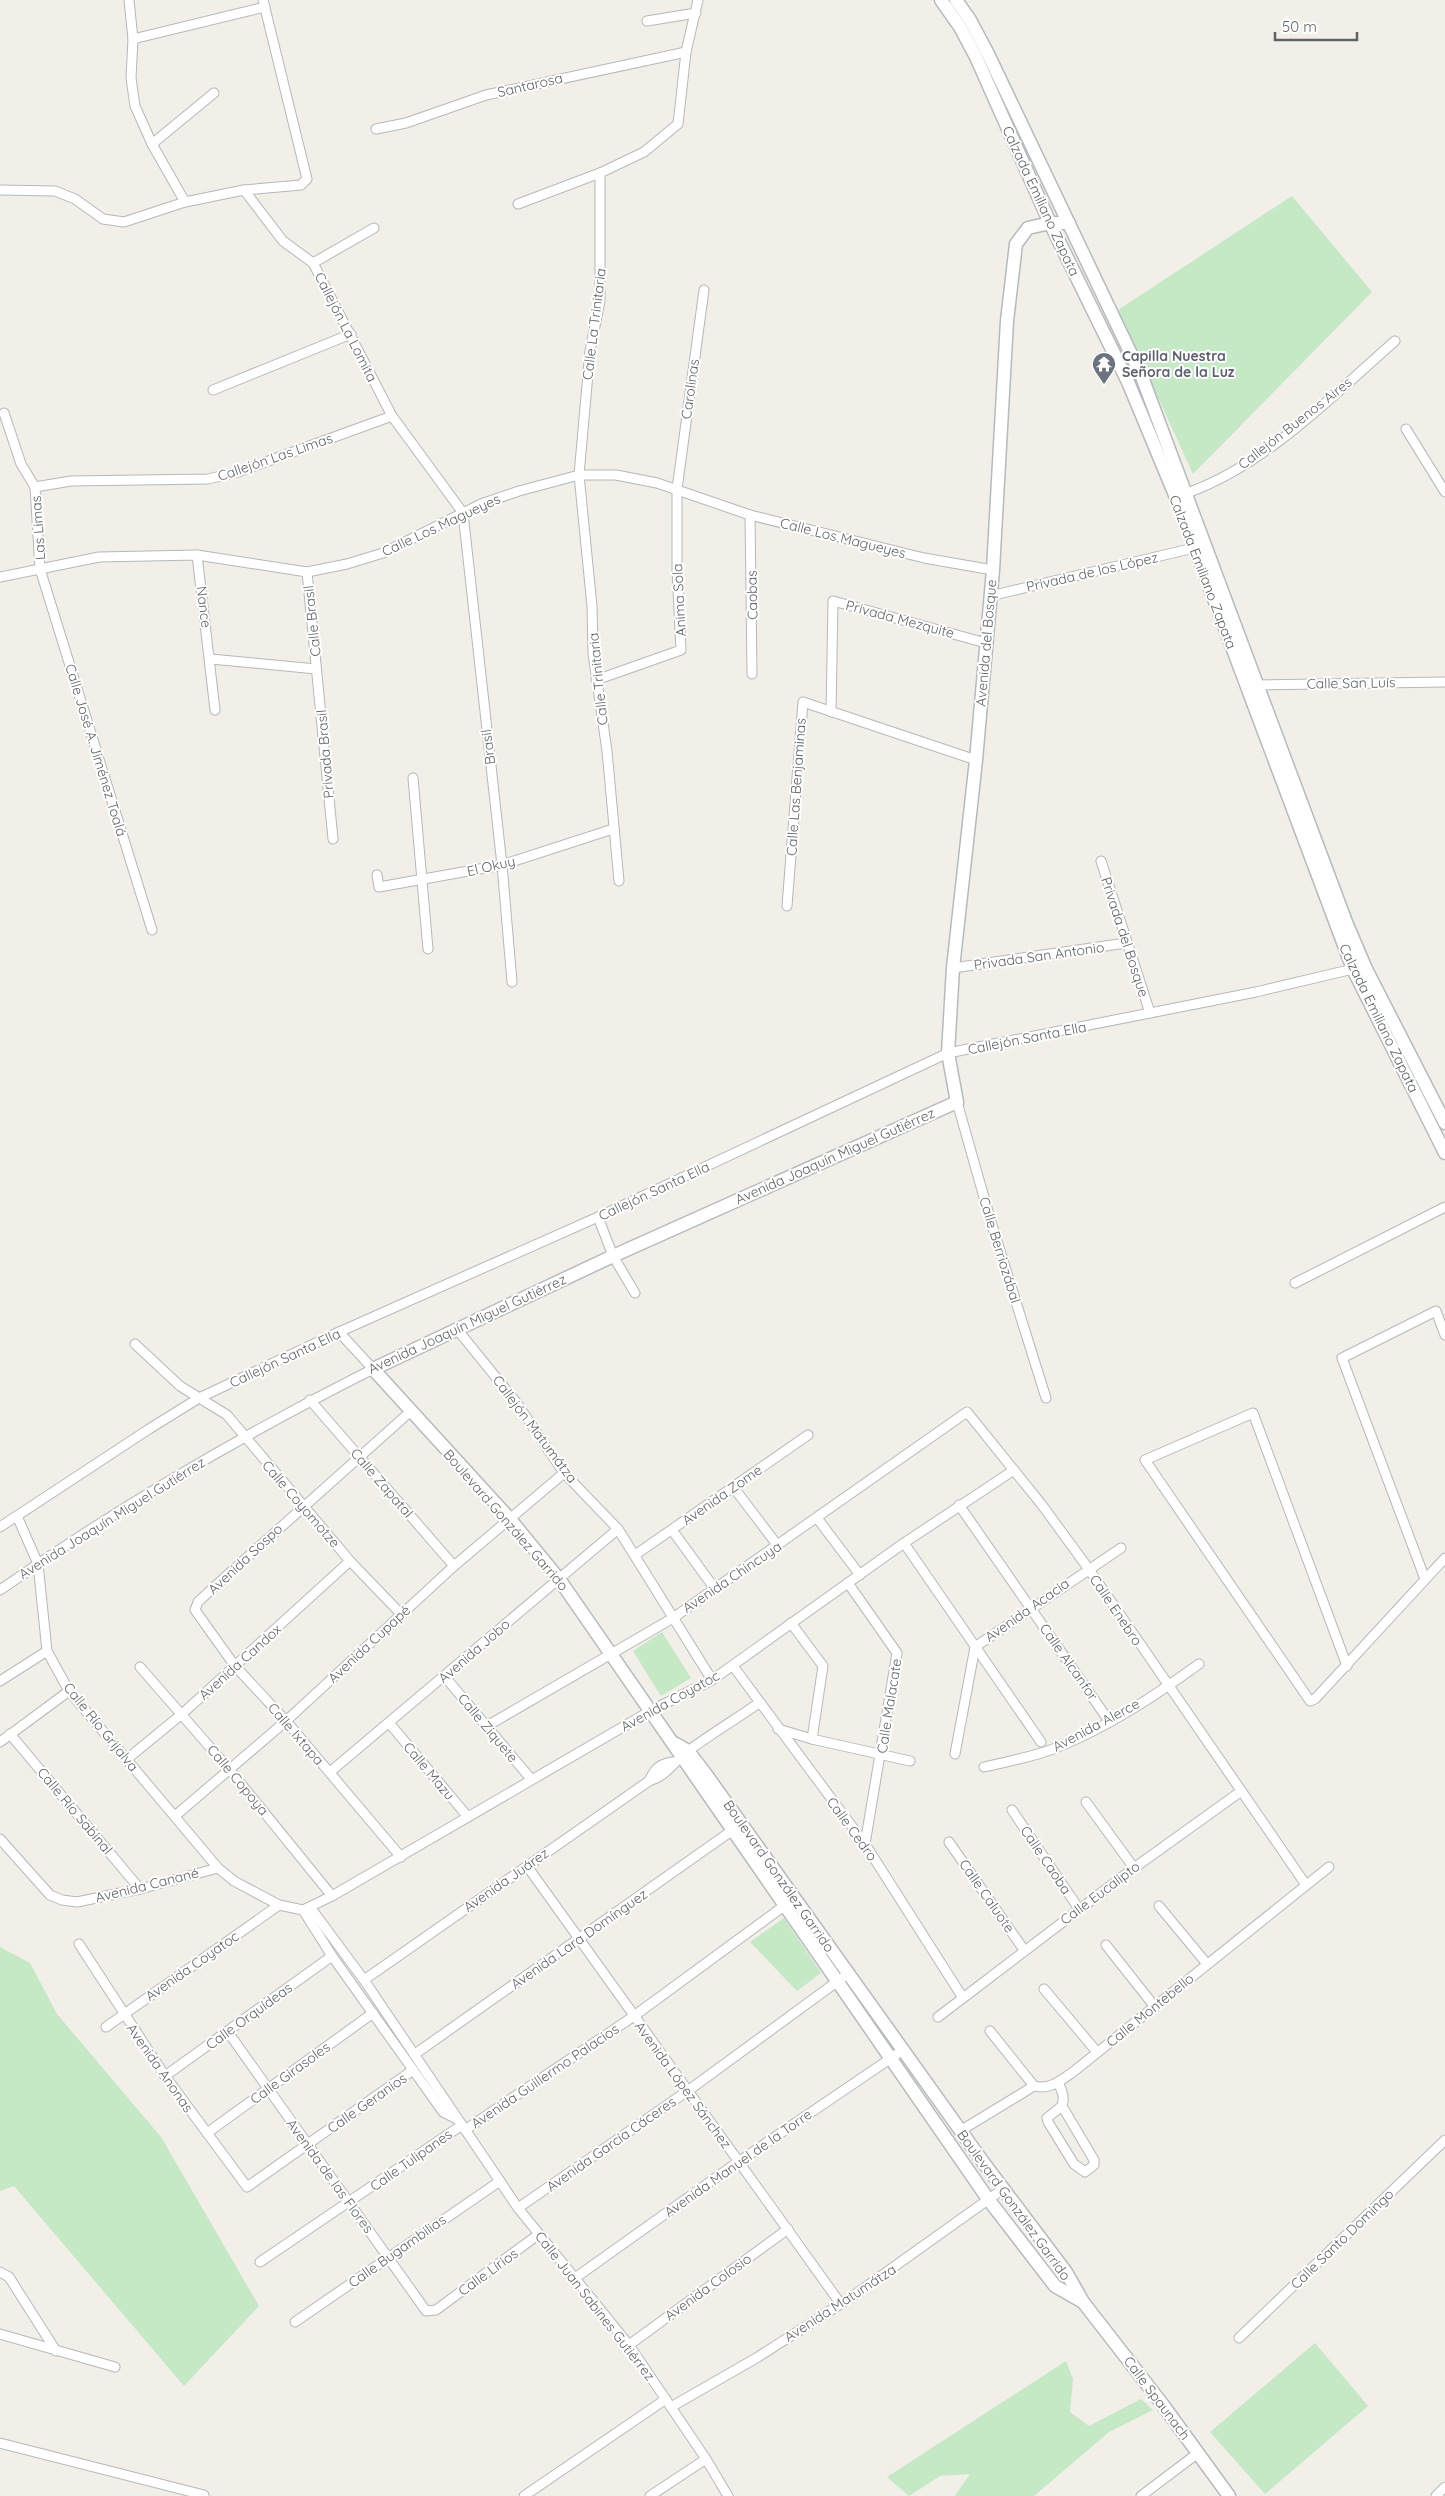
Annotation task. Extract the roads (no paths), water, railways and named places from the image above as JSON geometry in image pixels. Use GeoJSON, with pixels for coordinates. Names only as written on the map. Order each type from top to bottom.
{"type":"FeatureCollection","features":[{"type":"Feature","properties":{"kind":"street"},"geometry":{"type":"LineString","coordinates":[[129,0],[133,39],[131,78],[135,106],[152,144],[185,202]]}},
{"type":"Feature","properties":{"kind":"street"},"geometry":{"type":"LineString","coordinates":[[518,204],[600,173],[644,152],[678,124],[686,52],[698,0]]}},
{"type":"Feature","properties":{"kind":"street","name":"Calzada Emiliano Zapata"},"geometry":{"type":"LineString","coordinates":[[941,0],[960,27],[976,56],[1050,223],[1128,382],[1175,496],[1194,548],[1242,661],[1341,923],[1445,1123]]}},
{"type":"Feature","properties":{"kind":"street","name":"Calzada Emiliano Zapata"},"geometry":{"type":"LineString","coordinates":[[956,0],[970,20],[988,54],[1142,376],[1187,493],[1242,661],[1256,685],[1341,923],[1353,969],[1445,1152]]}},
{"type":"Feature","properties":{"kind":"street"},"geometry":{"type":"LineString","coordinates":[[0,190],[55,191],[75,199],[103,219],[124,222],[185,202],[244,190],[301,185],[306,179],[264,3],[133,39]]}},
{"type":"Feature","properties":{"kind":"street"},"geometry":{"type":"LineString","coordinates":[[647,21],[696,14]]}},
{"type":"Feature","properties":{"kind":"street","name":"Santarosa"},"geometry":{"type":"LineString","coordinates":[[376,129],[406,123],[486,95],[686,52]]}},
{"type":"Feature","properties":{"kind":"street"},"geometry":{"type":"LineString","coordinates":[[152,144],[214,93]]}},
{"type":"Feature","properties":{"kind":"street","name":"Calle La Trinitaria"},"geometry":{"type":"LineString","coordinates":[[579,476],[590,351],[600,301],[600,173]]}},
{"type":"Feature","properties":{"kind":"street","name":"Callejón La Lomita"},"geometry":{"type":"LineString","coordinates":[[244,190],[283,241],[313,263],[392,416],[463,512]]}},
{"type":"Feature","properties":{"kind":"street","name":"Avenida del Bosque"},"geometry":{"type":"LineString","coordinates":[[956,1102],[948,1053],[953,968],[976,760],[993,570],[1007,321],[1016,244],[1028,228],[1050,223],[1069,223]]}},
{"type":"Feature","properties":{"kind":"street"},"geometry":{"type":"LineString","coordinates":[[313,263],[374,228]]}},
{"type":"Feature","properties":{"kind":"street","name":"Carolinas"},"geometry":{"type":"LineString","coordinates":[[677,489],[704,290]]}},
{"type":"Feature","properties":{"kind":"street"},"geometry":{"type":"LineString","coordinates":[[213,390],[351,334]]}},
{"type":"Feature","properties":{"kind":"street","name":"Callejón Buenos Aires"},"geometry":{"type":"LineString","coordinates":[[1187,493],[1231,473],[1265,451],[1311,415],[1395,341]]}},
{"type":"Feature","properties":{"kind":"street"},"geometry":{"type":"LineString","coordinates":[[4,413],[21,464],[35,487]]}},
{"type":"Feature","properties":{"kind":"street","name":"Callejón Las Limas"},"geometry":{"type":"LineString","coordinates":[[35,487],[88,480],[208,479],[238,472],[392,416]]}},
{"type":"Feature","properties":{"kind":"street"},"geometry":{"type":"LineString","coordinates":[[1406,429],[1445,492]]}},
{"type":"Feature","properties":{"kind":"street","name":"Calle Los Magueyes"},"geometry":{"type":"LineString","coordinates":[[0,577],[99,556],[197,555],[307,572],[347,564],[383,553],[430,531],[463,512],[519,491],[579,476],[637,478],[677,489],[750,515],[924,558],[993,570]]}},
{"type":"Feature","properties":{"kind":"street","name":"Calle Trinitaria"},"geometry":{"type":"LineString","coordinates":[[579,476],[592,606],[596,680],[606,751],[619,881]]}},
{"type":"Feature","properties":{"kind":"street","name":"Las Limas"},"geometry":{"type":"LineString","coordinates":[[35,487],[40,569]]}},
{"type":"Feature","properties":{"kind":"street","name":"Anima Sola"},"geometry":{"type":"LineString","coordinates":[[596,680],[681,650],[677,570],[677,489]]}},
{"type":"Feature","properties":{"kind":"street","name":"Brasil"},"geometry":{"type":"LineString","coordinates":[[463,512],[502,865],[512,982]]}},
{"type":"Feature","properties":{"kind":"street","name":"Caobas"},"geometry":{"type":"LineString","coordinates":[[750,515],[752,674]]}},
{"type":"Feature","properties":{"kind":"street","name":"Privada de los López"},"geometry":{"type":"LineString","coordinates":[[990,596],[1194,548]]}},
{"type":"Feature","properties":{"kind":"street","name":"Nance"},"geometry":{"type":"LineString","coordinates":[[197,555],[211,659],[215,710]]}},
{"type":"Feature","properties":{"kind":"street","name":"Calle José A. Jiménez Toalá"},"geometry":{"type":"LineString","coordinates":[[40,569],[152,930]]}},
{"type":"Feature","properties":{"kind":"street","name":"Calle Brasil"},"geometry":{"type":"LineString","coordinates":[[307,572],[316,670]]}},
{"type":"Feature","properties":{"kind":"street","name":"Privada Mezquite"},"geometry":{"type":"LineString","coordinates":[[831,712],[833,601],[986,643]]}},
{"type":"Feature","properties":{"kind":"street"},"geometry":{"type":"LineString","coordinates":[[211,659],[316,670]]}},
{"type":"Feature","properties":{"kind":"street","name":"Privada Brasil"},"geometry":{"type":"LineString","coordinates":[[316,670],[333,839]]}},
{"type":"Feature","properties":{"kind":"street","name":"Calle San Luís"},"geometry":{"type":"LineString","coordinates":[[1256,685],[1445,682]]}},
{"type":"Feature","properties":{"kind":"street","name":"Calle Las Benjaminas"},"geometry":{"type":"LineString","coordinates":[[786,906],[802,702],[976,760]]}},
{"type":"Feature","properties":{"kind":"street"},"geometry":{"type":"LineString","coordinates":[[413,778],[428,949]]}},
{"type":"Feature","properties":{"kind":"street","name":"El Okuy"},"geometry":{"type":"LineString","coordinates":[[377,875],[380,888],[502,865],[613,829]]}},
{"type":"Feature","properties":{"kind":"street","name":"Privada del Bosque"},"geometry":{"type":"LineString","coordinates":[[1101,861],[1150,1014]]}},
{"type":"Feature","properties":{"kind":"street","name":"Privada San Antonio"},"geometry":{"type":"LineString","coordinates":[[953,968],[1126,943]]}},
{"type":"Feature","properties":{"kind":"street","name":"Callejón Santa Ella"},"geometry":{"type":"LineString","coordinates":[[0,1528],[149,1428],[199,1398],[339,1332],[598,1217],[948,1053],[1150,1014],[1353,969]]}},
{"type":"Feature","properties":{"kind":"street","name":"Avenida Joaquín Miguel Gutiérrez"},"geometry":{"type":"LineString","coordinates":[[0,1590],[38,1564],[243,1436],[310,1400],[456,1328],[956,1102]]}},
{"type":"Feature","properties":{"kind":"street","name":"Calle Berriozábal"},"geometry":{"type":"LineString","coordinates":[[956,1102],[1046,1398]]}},
{"type":"Feature","properties":{"kind":"street"},"geometry":{"type":"LineString","coordinates":[[1295,1283],[1445,1207]]}},
{"type":"Feature","properties":{"kind":"street"},"geometry":{"type":"LineString","coordinates":[[598,1217],[613,1256],[635,1292]]}},
{"type":"Feature","properties":{"kind":"street"},"geometry":{"type":"LineString","coordinates":[[1425,1579],[1342,1358],[1436,1311],[1445,1335]]}},
{"type":"Feature","properties":{"kind":"street","name":"Callejón Matumátza"},"geometry":{"type":"LineString","coordinates":[[456,1328],[516,1402],[564,1473],[618,1529],[712,1680]]}},
{"type":"Feature","properties":{"kind":"street","name":"Boulevard González Garrido"},"geometry":{"type":"LineString","coordinates":[[339,1332],[509,1518],[559,1578],[676,1744],[681,1757],[737,1827],[789,1902],[837,1981],[988,2199],[1056,2286],[1083,2302]]}},
{"type":"Feature","properties":{"kind":"street","name":"Calle Coyomotze"},"geometry":{"type":"LineString","coordinates":[[135,1344],[180,1386],[227,1415],[350,1561],[401,1614]]}},
{"type":"Feature","properties":{"kind":"street","name":"Calle Zapatal"},"geometry":{"type":"LineString","coordinates":[[310,1400],[454,1566]]}},
{"type":"Feature","properties":{"kind":"street","name":"Avenida Sospo"},"geometry":{"type":"LineString","coordinates":[[195,1610],[198,1602],[303,1505],[411,1412]]}},
{"type":"Feature","properties":{"kind":"street","name":"Calle Enebro"},"geometry":{"type":"LineString","coordinates":[[967,1412],[1014,1470],[1088,1568],[1306,1886]]}},
{"type":"Feature","properties":{"kind":"street","name":"Avenida Chincuya"},"geometry":{"type":"LineString","coordinates":[[487,1726],[673,1618],[967,1412]]}},
{"type":"Feature","properties":{"kind":"street"},"geometry":{"type":"LineString","coordinates":[[1347,1666],[1253,1413],[1145,1460],[1306,1698],[1310,1701],[1315,1699],[1347,1666],[1445,1558]]}},
{"type":"Feature","properties":{"kind":"street","name":"Avenida Zome"},"geometry":{"type":"LineString","coordinates":[[635,1555],[734,1488],[808,1434]]}},
{"type":"Feature","properties":{"kind":"street","name":"Avenida Coyatoc"},"geometry":{"type":"LineString","coordinates":[[306,1908],[332,1896],[401,1857],[531,1779],[652,1710],[712,1680],[904,1543],[1014,1470]]}},
{"type":"Feature","properties":{"kind":"street","name":"Avenida Cupapé"},"geometry":{"type":"LineString","coordinates":[[175,1816],[286,1721],[454,1566],[564,1473]]}},
{"type":"Feature","properties":{"kind":"street"},"geometry":{"type":"LineString","coordinates":[[734,1488],[778,1546]]}},
{"type":"Feature","properties":{"kind":"street","name":"Calle Alcanfor"},"geometry":{"type":"LineString","coordinates":[[959,1505],[1110,1721]]}},
{"type":"Feature","properties":{"kind":"street","name":"Calle Río Grijalva"},"geometry":{"type":"LineString","coordinates":[[17,1516],[38,1564],[47,1651],[69,1691],[218,1868],[234,1881],[279,1905]]}},
{"type":"Feature","properties":{"kind":"street"},"geometry":{"type":"LineString","coordinates":[[818,1518],[860,1575]]}},
{"type":"Feature","properties":{"kind":"street","name":"Avenida Jobo"},"geometry":{"type":"LineString","coordinates":[[330,1772],[390,1724],[618,1529]]}},
{"type":"Feature","properties":{"kind":"street"},"geometry":{"type":"LineString","coordinates":[[672,1530],[716,1589]]}},
{"type":"Feature","properties":{"kind":"street"},"geometry":{"type":"LineString","coordinates":[[904,1543],[1041,1742]]}},
{"type":"Feature","properties":{"kind":"street","name":"Avenida Acacia"},"geometry":{"type":"LineString","coordinates":[[955,1754],[970,1664],[975,1646],[1088,1568],[1121,1548]]}},
{"type":"Feature","properties":{"kind":"street","name":"Avenida Candox"},"geometry":{"type":"LineString","coordinates":[[127,1759],[182,1714],[350,1561]]}},
{"type":"Feature","properties":{"kind":"street","name":"Calle Malacate"},"geometry":{"type":"LineString","coordinates":[[848,1583],[897,1653],[865,1844]]}},
{"type":"Feature","properties":{"kind":"street","name":"Calle Ixtapa"},"geometry":{"type":"LineString","coordinates":[[195,1610],[235,1666],[286,1721],[401,1857]]}},
{"type":"Feature","properties":{"kind":"street"},"geometry":{"type":"LineString","coordinates":[[791,1623],[822,1666],[812,1739]]}},
{"type":"Feature","properties":{"kind":"street"},"geometry":{"type":"LineString","coordinates":[[0,1681],[47,1651]]}},
{"type":"Feature","properties":{"kind":"street","name":"Avenida Alerce"},"geometry":{"type":"LineString","coordinates":[[984,1767],[1058,1748],[1110,1721],[1168,1686],[1199,1664]]}},
{"type":"Feature","properties":{"kind":"street","name":"Calle Cedro"},"geometry":{"type":"LineString","coordinates":[[733,1666],[865,1844],[963,1998]]}},
{"type":"Feature","properties":{"kind":"street","name":"Calle Copoya"},"geometry":{"type":"LineString","coordinates":[[140,1667],[229,1770],[332,1896]]}},
{"type":"Feature","properties":{"kind":"street","name":"Calle Ziquete"},"geometry":{"type":"LineString","coordinates":[[445,1677],[531,1779]]}},
{"type":"Feature","properties":{"kind":"street"},"geometry":{"type":"LineString","coordinates":[[0,1742],[69,1691]]}},
{"type":"Feature","properties":{"kind":"street"},"geometry":{"type":"LineString","coordinates":[[681,1757],[760,1703]]}},
{"type":"Feature","properties":{"kind":"street","name":"Calle Mazu"},"geometry":{"type":"LineString","coordinates":[[390,1724],[468,1817]]}},
{"type":"Feature","properties":{"kind":"street"},"geometry":{"type":"LineString","coordinates":[[778,1728],[812,1739],[910,1761]]}},
{"type":"Feature","properties":{"kind":"street","name":"Calle Río Sabinal"},"geometry":{"type":"LineString","coordinates":[[10,1734],[140,1889]]}},
{"type":"Feature","properties":{"kind":"street","name":"Avenida Juárez"},"geometry":{"type":"LineString","coordinates":[[364,1980],[648,1781],[654,1769],[681,1757]]}},
{"type":"Feature","properties":{"kind":"street","name":"Calle Eucalipto"},"geometry":{"type":"LineString","coordinates":[[938,2017],[1134,1868],[1240,1792]]}},
{"type":"Feature","properties":{"kind":"street"},"geometry":{"type":"LineString","coordinates":[[1086,1802],[1134,1868]]}},
{"type":"Feature","properties":{"kind":"street","name":"Calle Caoba"},"geometry":{"type":"LineString","coordinates":[[1012,1810],[1080,1909]]}},
{"type":"Feature","properties":{"kind":"street","name":"Avenida Lara Domínguez"},"geometry":{"type":"LineString","coordinates":[[415,2054],[580,1940],[737,1827]]}},
{"type":"Feature","properties":{"kind":"street","name":"Avenida Canané"},"geometry":{"type":"LineString","coordinates":[[0,1839],[50,1895],[62,1900],[76,1902],[140,1889],[218,1868]]}},
{"type":"Feature","properties":{"kind":"street","name":"Calle Caluote"},"geometry":{"type":"LineString","coordinates":[[949,1842],[1024,1950]]}},
{"type":"Feature","properties":{"kind":"street","name":"Avenida López Sánchez"},"geometry":{"type":"LineString","coordinates":[[527,1866],[840,2303]]}},
{"type":"Feature","properties":{"kind":"street","name":"Calle Montebello"},"geometry":{"type":"LineString","coordinates":[[960,2131],[1034,2086],[1041,2088],[1058,2082],[1155,2008],[1329,1867]]}},
{"type":"Feature","properties":{"kind":"street","name":"Boulevard González Garrido"},"geometry":{"type":"LineString","coordinates":[[789,1902],[848,1973],[960,2131],[1066,2272],[1083,2302]]}},
{"type":"Feature","properties":{"kind":"street","name":"Avenida Guillermo Palacios"},"geometry":{"type":"LineString","coordinates":[[462,2124],[634,2016],[789,1902]]}},
{"type":"Feature","properties":{"kind":"street"},"geometry":{"type":"LineString","coordinates":[[279,1905],[306,1908]]}},
{"type":"Feature","properties":{"kind":"street","name":"Avenida Coyatoc"},"geometry":{"type":"LineString","coordinates":[[106,2027],[279,1905]]}},
{"type":"Feature","properties":{"kind":"street"},"geometry":{"type":"LineString","coordinates":[[1159,1906],[1207,1964]]}},
{"type":"Feature","properties":{"kind":"street","name":"Calle Juan Sabines Gutiérrez"},"geometry":{"type":"LineString","coordinates":[[306,1908],[364,1980],[518,2208],[629,2345],[706,2459],[728,2496]]}},
{"type":"Feature","properties":{"kind":"street","name":"Calle Juan Sabines Gutiérrez"},"geometry":{"type":"LineString","coordinates":[[306,1908],[332,1956],[443,2112],[462,2124]]}},
{"type":"Feature","properties":{"kind":"street","name":"Avenida Anonas"},"geometry":{"type":"LineString","coordinates":[[79,1944],[123,2015],[165,2076],[247,2187]]}},
{"type":"Feature","properties":{"kind":"street"},"geometry":{"type":"LineString","coordinates":[[1106,1945],[1155,2008]]}},
{"type":"Feature","properties":{"kind":"street","name":"Calle Orquídeas"},"geometry":{"type":"LineString","coordinates":[[165,2076],[332,1956]]}},
{"type":"Feature","properties":{"kind":"street","name":"Avenida García Cáceres"},"geometry":{"type":"LineString","coordinates":[[518,2208],[689,2090],[848,1973]]}},
{"type":"Feature","properties":{"kind":"street"},"geometry":{"type":"LineString","coordinates":[[1044,1989],[1097,2052]]}},
{"type":"Feature","properties":{"kind":"street","name":"Calle Girasoles"},"geometry":{"type":"LineString","coordinates":[[207,2133],[373,2013]]}},
{"type":"Feature","properties":{"kind":"street"},"geometry":{"type":"LineString","coordinates":[[990,2031],[1034,2086]]}},
{"type":"Feature","properties":{"kind":"street","name":"Avenida de las Flores"},"geometry":{"type":"LineString","coordinates":[[228,2032],[426,2311],[436,2310]]}},
{"type":"Feature","properties":{"kind":"street","name":"Avenida Manuel de la Torre"},"geometry":{"type":"LineString","coordinates":[[575,2278],[738,2162],[903,2050]]}},
{"type":"Feature","properties":{"kind":"street","name":"Calle Geranios"},"geometry":{"type":"LineString","coordinates":[[247,2187],[413,2070]]}},
{"type":"Feature","properties":{"kind":"street"},"geometry":{"type":"LineString","coordinates":[[1058,2082],[1065,2100],[1062,2106],[1047,2118],[1048,2122],[1079,2169],[1086,2172],[1094,2166],[1092,2154],[1067,2117],[1062,2106]]}},
{"type":"Feature","properties":{"kind":"street","name":"Calle Tulipanes"},"geometry":{"type":"LineString","coordinates":[[260,2262],[462,2124]]}},
{"type":"Feature","properties":{"kind":"street","name":"Calle Santo Domingo"},"geometry":{"type":"LineString","coordinates":[[1239,2338],[1445,2140]]}},
{"type":"Feature","properties":{"kind":"street","name":"Calle Bugambilias"},"geometry":{"type":"LineString","coordinates":[[295,2322],[500,2180]]}},
{"type":"Feature","properties":{"kind":"street","name":"Avenida Matumátza"},"geometry":{"type":"LineString","coordinates":[[524,2496],[668,2403],[758,2357],[897,2266],[1003,2189]]}},
{"type":"Feature","properties":{"kind":"street","name":"Avenida Colosio"},"geometry":{"type":"LineString","coordinates":[[629,2345],[788,2229]]}},
{"type":"Feature","properties":{"kind":"street","name":"Calle Lírios"},"geometry":{"type":"LineString","coordinates":[[436,2310],[539,2234]]}},
{"type":"Feature","properties":{"kind":"street"},"geometry":{"type":"LineString","coordinates":[[0,2272],[9,2277],[56,2351]]}},
{"type":"Feature","properties":{"kind":"street","name":"Calle Spaunach"},"geometry":{"type":"LineString","coordinates":[[1083,2302],[1229,2496]]}},
{"type":"Feature","properties":{"kind":"street"},"geometry":{"type":"LineString","coordinates":[[0,2334],[115,2367]]}},
{"type":"Feature","properties":{"kind":"street"},"geometry":{"type":"LineString","coordinates":[[0,2443],[204,2495]]}},
{"type":"Feature","properties":{"kind":"street"},"geometry":{"type":"LineString","coordinates":[[1141,2496],[1198,2453]]}},
{"type":"Feature","properties":{"kind":"street"},"geometry":{"type":"LineString","coordinates":[[650,2496],[706,2459]]}},
{"type":"Feature","properties":{"kind":"street"},"geometry":{"type":"LineString","coordinates":[[1436,2496],[1445,2488]]}},
{"type":"Feature","properties":{"kind":"place","name":"Capilla Nuestra Señora de la Luz"},"geometry":{"type":"Point","coordinates":[1104,385]}}]}
